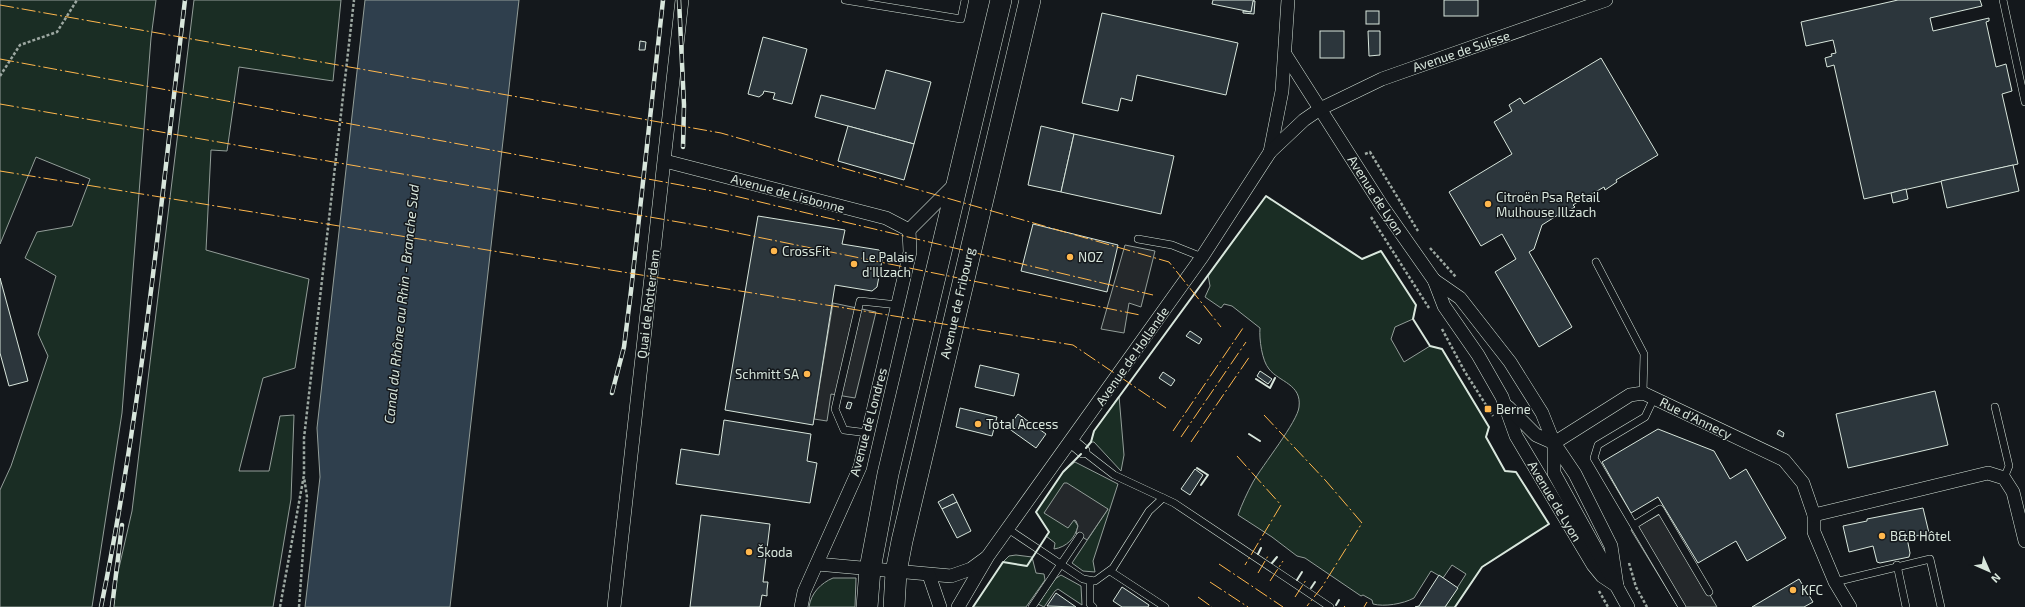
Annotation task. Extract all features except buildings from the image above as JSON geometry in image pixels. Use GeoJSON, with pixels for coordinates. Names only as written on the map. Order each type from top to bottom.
{"type":"FeatureCollection","features":[{"type":"Feature","properties":{"kind":"main road","name":"Avenue de Fribourg"},"geometry":{"type":"LineString","coordinates":[[867,607],[870,569],[888,474],[1001,0]]}},
{"type":"Feature","properties":{"kind":"main road","name":"Avenue de Fribourg"},"geometry":{"type":"LineString","coordinates":[[894,607],[896,572],[931,415],[1030,0]]}},
{"type":"Feature","properties":{"kind":"street","name":"Quai de Rotterdam"},"geometry":{"type":"LineString","coordinates":[[614,607],[682,0]]}},
{"type":"Feature","properties":{"kind":"street","name":"Avenue de Hollande"},"geometry":{"type":"LineString","coordinates":[[1270,152],[1282,91],[1288,0]]}},
{"type":"Feature","properties":{"kind":"street","name":"Avenue de Suisse"},"geometry":{"type":"LineString","coordinates":[[1320,109],[1382,79],[1606,0]]}},
{"type":"Feature","properties":{"kind":"street"},"geometry":{"type":"LineString","coordinates":[[1285,54],[1320,109]]}},
{"type":"Feature","properties":{"kind":"street","name":"Avenue de Hollande"},"geometry":{"type":"LineString","coordinates":[[958,607],[988,556],[1202,258],[1270,152],[1304,120],[1320,109]]}},
{"type":"Feature","properties":{"kind":"street","name":"Avenue de Lyon"},"geometry":{"type":"LineString","coordinates":[[1320,109],[1382,206],[1434,280],[1444,306],[1478,354],[1506,406],[1516,436],[1593,565],[1602,576],[1617,586]]}},
{"type":"Feature","properties":{"kind":"street","name":"Avenue de Lisbonne"},"geometry":{"type":"LineString","coordinates":[[665,161],[886,218],[909,230]]}},
{"type":"Feature","properties":{"kind":"street"},"geometry":{"type":"LineString","coordinates":[[909,230],[958,181]]}},
{"type":"Feature","properties":{"kind":"street","name":"Avenue de Londres"},"geometry":{"type":"LineString","coordinates":[[802,607],[804,592],[860,467],[910,252],[909,230]]}},
{"type":"Feature","properties":{"kind":"street","name":"Avenue de Lyon"},"geometry":{"type":"LineString","coordinates":[[1434,280],[1460,298],[1510,362],[1542,412],[1554,443],[1575,474],[1611,546],[1617,586]]}},
{"type":"Feature","properties":{"kind":"street"},"geometry":{"type":"LineString","coordinates":[[1554,443],[1630,395],[1648,395]]}},
{"type":"Feature","properties":{"kind":"street","name":"Rue d'Annecy"},"geometry":{"type":"LineString","coordinates":[[1648,395],[1784,460],[1803,483],[1814,515],[1814,532],[1835,582],[1850,607]]}},
{"type":"Feature","properties":{"kind":"street","name":"Avenue de Lyon"},"geometry":{"type":"LineString","coordinates":[[1506,406],[1536,435],[1554,443]]}},
{"type":"Feature","properties":{"kind":"street"},"geometry":{"type":"LineString","coordinates":[[1071,441],[1083,451]]}},
{"type":"Feature","properties":{"kind":"street","name":"Avenue de Lyon"},"geometry":{"type":"LineString","coordinates":[[1554,443],[1554,473],[1628,607]]}},
{"type":"Feature","properties":{"kind":"street"},"geometry":{"type":"LineString","coordinates":[[1814,515],[1988,473],[2004,478],[2013,492],[2022,516],[2025,541]]}},
{"type":"Feature","properties":{"kind":"street","name":"Avenue de Hollande"},"geometry":{"type":"LineString","coordinates":[[817,564],[951,576],[959,574],[988,556]]}},
{"type":"Feature","properties":{"kind":"street"},"geometry":{"type":"LineString","coordinates":[[929,575],[940,607]]}},
{"type":"Feature","properties":{"kind":"lane"},"geometry":{"type":"LineString","coordinates":[[845,0],[961,19],[965,0]]}},
{"type":"Feature","properties":{"kind":"lane"},"geometry":{"type":"LineString","coordinates":[[2002,0],[2025,100]]}},
{"type":"Feature","properties":{"kind":"lane"},"geometry":{"type":"LineString","coordinates":[[1138,239],[1172,245],[1202,258]]}},
{"type":"Feature","properties":{"kind":"lane"},"geometry":{"type":"LineString","coordinates":[[1596,262],[1644,354],[1648,395],[1645,417],[1598,445],[1594,458],[1682,607]]}},
{"type":"Feature","properties":{"kind":"lane"},"geometry":{"type":"LineString","coordinates":[[868,433],[844,430],[835,409],[860,300],[898,306]]}},
{"type":"Feature","properties":{"kind":"lane"},"geometry":{"type":"LineString","coordinates":[[1995,407],[2009,466],[2004,478]]}},
{"type":"Feature","properties":{"kind":"lane"},"geometry":{"type":"LineString","coordinates":[[1083,451],[1114,475],[1174,503],[1330,607]]}},
{"type":"Feature","properties":{"kind":"lane"},"geometry":{"type":"LineString","coordinates":[[1008,529],[1083,579],[1090,582],[1095,581],[1110,571],[1149,511],[1162,498]]}},
{"type":"Feature","properties":{"kind":"lane"},"geometry":{"type":"LineString","coordinates":[[1634,525],[1660,509],[1709,592]]}},
{"type":"Feature","properties":{"kind":"lane"},"geometry":{"type":"LineString","coordinates":[[1032,607],[1080,536]]}},
{"type":"Feature","properties":{"kind":"lane"},"geometry":{"type":"LineString","coordinates":[[1835,582],[1897,565],[1930,558],[1941,607]]}},
{"type":"Feature","properties":{"kind":"lane"},"geometry":{"type":"LineString","coordinates":[[1897,565],[1906,607]]}},
{"type":"Feature","properties":{"kind":"lane"},"geometry":{"type":"LineString","coordinates":[[1110,571],[1165,607]]}},
{"type":"Feature","properties":{"kind":"lane"},"geometry":{"type":"LineString","coordinates":[[1090,582],[1090,604],[1093,607]]}},
{"type":"Feature","properties":{"kind":"path"},"geometry":{"type":"LineString","coordinates":[[0,76],[20,46],[57,32],[77,0]]}},
{"type":"Feature","properties":{"kind":"path"},"geometry":{"type":"LineString","coordinates":[[299,607],[307,497],[304,475],[304,438],[354,0]]}},
{"type":"Feature","properties":{"kind":"path"},"geometry":{"type":"LineString","coordinates":[[280,607],[304,475]]}},
{"type":"Feature","properties":{"kind":"green space"},"geometry":{"type":"Polygon","coordinates":[[[0,0],[156,0],[151,38],[122,413],[92,607],[0,607],[0,490],[11,466],[48,356],[38,334],[56,276],[25,258],[37,232],[72,226],[90,179],[36,157],[0,244],[0,0]]]}},
{"type":"Feature","properties":{"kind":"green space"},"geometry":{"type":"Polygon","coordinates":[[[194,0],[341,0],[333,81],[239,67],[227,151],[211,150],[206,250],[309,279],[295,368],[263,378],[239,471],[269,471],[280,416],[294,415],[291,499],[273,607],[110,607],[132,511],[194,0]]]}},
{"type":"Feature","properties":{"kind":"green space"},"geometry":{"type":"Polygon","coordinates":[[[1266,196],[1362,259],[1381,251],[1416,305],[1413,319],[1395,327],[1391,339],[1404,362],[1430,346],[1442,349],[1489,427],[1486,437],[1505,471],[1516,472],[1549,524],[1482,567],[1455,607],[1445,607],[1466,574],[1452,565],[1443,578],[1431,571],[1414,598],[1394,604],[1373,604],[1372,600],[1363,595],[1361,596],[1305,558],[1297,556],[1272,537],[1238,515],[1253,482],[1293,422],[1299,407],[1299,399],[1293,388],[1273,373],[1264,361],[1260,338],[1260,328],[1232,306],[1224,304],[1221,308],[1205,297],[1210,286],[1208,275],[1266,196]]]}},
{"type":"Feature","properties":{"kind":"green space"},"geometry":{"type":"Polygon","coordinates":[[[1119,396],[1124,455],[1121,471],[1094,442],[1091,442],[1094,431],[1119,396]]]}},
{"type":"Feature","properties":{"kind":"green space"},"geometry":{"type":"Polygon","coordinates":[[[1075,462],[1118,484],[1093,561],[1095,572],[1083,571],[1072,563],[1108,509],[1074,520],[1078,526],[1073,538],[1067,544],[1054,549],[1055,543],[1046,536],[1049,532],[1036,512],[1063,472],[1075,462]]]}},
{"type":"Feature","properties":{"kind":"green space"},"geometry":{"type":"Polygon","coordinates":[[[1016,555],[1032,557],[1036,573],[1044,574],[1045,580],[1026,607],[973,607],[1003,562],[1009,556],[1016,555]]]}},
{"type":"Feature","properties":{"kind":"green space"},"geometry":{"type":"Polygon","coordinates":[[[1061,575],[1081,586],[1082,605],[1058,589],[1044,607],[1038,604],[1055,579],[1061,575]]]}},
{"type":"Feature","properties":{"kind":"green space"},"geometry":{"type":"Polygon","coordinates":[[[833,578],[856,578],[855,607],[809,607],[812,597],[817,589],[833,578]]]}},
{"type":"Feature","properties":{"kind":"shaded area"},"geometry":{"type":"Polygon","coordinates":[[[1125,245],[1155,251],[1141,307],[1129,303],[1124,333],[1101,329],[1125,245]]]}},
{"type":"Feature","properties":{"kind":"shaded area"},"geometry":{"type":"Polygon","coordinates":[[[833,303],[876,312],[855,398],[831,394],[827,421],[814,419],[833,303]]]}},
{"type":"Feature","properties":{"kind":"shaded area"},"geometry":{"type":"Polygon","coordinates":[[[1064,483],[1067,483],[1108,509],[1087,540],[1076,533],[1078,526],[1076,521],[1074,520],[1068,528],[1044,513],[1064,483]]]}},
{"type":"Feature","properties":{"kind":"shaded area"},"geometry":{"type":"Polygon","coordinates":[[[1662,513],[1717,607],[1678,607],[1631,530],[1662,513]]]}},
{"type":"Feature","properties":{"kind":"water","name":"Canal du Rhône au Rhin - Branche Sud"},"geometry":{"type":"Polygon","coordinates":[[[365,0],[519,0],[450,607],[305,607],[320,477],[317,428],[365,0]]]}},
{"type":"Feature","properties":{"kind":"railway"},"geometry":{"type":"LineString","coordinates":[[101,607],[128,456],[139,380],[159,228],[185,0]]}},
{"type":"Feature","properties":{"kind":"railway"},"geometry":{"type":"LineString","coordinates":[[612,393],[624,347],[663,0]]}},
{"type":"Feature","properties":{"kind":"railway"},"geometry":{"type":"LineString","coordinates":[[679,0],[684,105],[683,147]]}},
{"type":"Feature","properties":{"kind":"railway"},"geometry":{"type":"LineString","coordinates":[[112,607],[122,525]]}},
{"type":"Feature","properties":{"kind":"wall"},"geometry":{"type":"LineString","coordinates":[[1086,448],[1091,442],[1094,431],[1266,196],[1362,259],[1381,251],[1416,305],[1413,319],[1430,346],[1442,349],[1489,427],[1486,437],[1505,471],[1516,472],[1549,524],[1482,567],[1455,607]]}},
{"type":"Feature","properties":{"kind":"wall"},"geometry":{"type":"LineString","coordinates":[[1256,379],[1270,388],[1275,378]]}},
{"type":"Feature","properties":{"kind":"wall"},"geometry":{"type":"LineString","coordinates":[[1249,434],[1260,441]]}},
{"type":"Feature","properties":{"kind":"wall"},"geometry":{"type":"LineString","coordinates":[[973,607],[1003,562],[1027,566],[1049,532],[1036,512],[1063,472],[1081,454]]}},
{"type":"Feature","properties":{"kind":"wall"},"geometry":{"type":"LineString","coordinates":[[1197,468],[1208,475],[1201,485]]}},
{"type":"Feature","properties":{"kind":"wall"},"geometry":{"type":"LineString","coordinates":[[1258,554],[1261,548]]}},
{"type":"Feature","properties":{"kind":"wall"},"geometry":{"type":"LineString","coordinates":[[1272,563],[1277,557]]}},
{"type":"Feature","properties":{"kind":"wall"},"geometry":{"type":"LineString","coordinates":[[1297,580],[1302,572]]}},
{"type":"Feature","properties":{"kind":"wall"},"geometry":{"type":"LineString","coordinates":[[1311,588],[1315,582]]}},
{"type":"Feature","properties":{"kind":"wall"},"geometry":{"type":"LineString","coordinates":[[1336,605],[1339,600]]}},
{"type":"Feature","properties":{"kind":"power"},"geometry":{"type":"LineString","coordinates":[[0,5],[721,133],[1169,262],[1221,327]]}},
{"type":"Feature","properties":{"kind":"power"},"geometry":{"type":"LineString","coordinates":[[0,59],[718,192],[1153,295]]}},
{"type":"Feature","properties":{"kind":"power"},"geometry":{"type":"LineString","coordinates":[[0,104],[713,228],[1140,315]]}},
{"type":"Feature","properties":{"kind":"power"},"geometry":{"type":"LineString","coordinates":[[0,171],[1073,345],[1166,408]]}},
{"type":"Feature","properties":{"kind":"power"},"geometry":{"type":"LineString","coordinates":[[1173,431],[1243,328]]}},
{"type":"Feature","properties":{"kind":"power"},"geometry":{"type":"LineString","coordinates":[[1181,437],[1246,342]]}},
{"type":"Feature","properties":{"kind":"power"},"geometry":{"type":"LineString","coordinates":[[1191,442],[1250,356]]}},
{"type":"Feature","properties":{"kind":"power"},"geometry":{"type":"LineString","coordinates":[[1264,415],[1326,481],[1362,523],[1322,587],[1307,606]]}},
{"type":"Feature","properties":{"kind":"power"},"geometry":{"type":"LineString","coordinates":[[1237,456],[1281,505],[1245,565]]}},
{"type":"Feature","properties":{"kind":"power"},"geometry":{"type":"LineString","coordinates":[[1258,573],[1268,556]]}},
{"type":"Feature","properties":{"kind":"power"},"geometry":{"type":"LineString","coordinates":[[1270,581],[1283,561]]}},
{"type":"Feature","properties":{"kind":"power"},"geometry":{"type":"LineString","coordinates":[[1219,564],[1283,607]]}},
{"type":"Feature","properties":{"kind":"power"},"geometry":{"type":"LineString","coordinates":[[1295,597],[1306,580]]}},
{"type":"Feature","properties":{"kind":"power"},"geometry":{"type":"LineString","coordinates":[[1210,582],[1248,607]]}},
{"type":"Feature","properties":{"kind":"power"},"geometry":{"type":"LineString","coordinates":[[1198,597],[1212,607]]}},
{"type":"Feature","properties":{"kind":"power"},"geometry":{"type":"LineString","coordinates":[[1364,607],[1367,602]]}},
{"type":"Feature","properties":{"kind":"place","name":"Citroën Psa Retail Mulhouse Illzach"},"geometry":{"type":"Point","coordinates":[1488,204]}},
{"type":"Feature","properties":{"kind":"place","name":"CrossFit"},"geometry":{"type":"Point","coordinates":[774,251]}},
{"type":"Feature","properties":{"kind":"place","name":"NOZ"},"geometry":{"type":"Point","coordinates":[1070,257]}},
{"type":"Feature","properties":{"kind":"place","name":"Le Palais d'Illzach"},"geometry":{"type":"Point","coordinates":[854,264]}},
{"type":"Feature","properties":{"kind":"place","name":"Schmitt SA"},"geometry":{"type":"Point","coordinates":[807,374]}},
{"type":"Feature","properties":{"kind":"place","name":"Berne"},"geometry":{"type":"Point","coordinates":[1488,409]}},
{"type":"Feature","properties":{"kind":"place","name":"Total Access"},"geometry":{"type":"Point","coordinates":[978,424]}},
{"type":"Feature","properties":{"kind":"place","name":"B&B Hôtel"},"geometry":{"type":"Point","coordinates":[1882,536]}},
{"type":"Feature","properties":{"kind":"place","name":"Škoda"},"geometry":{"type":"Point","coordinates":[749,552]}},
{"type":"Feature","properties":{"kind":"place","name":"KFC"},"geometry":{"type":"Point","coordinates":[1793,590]}}]}
